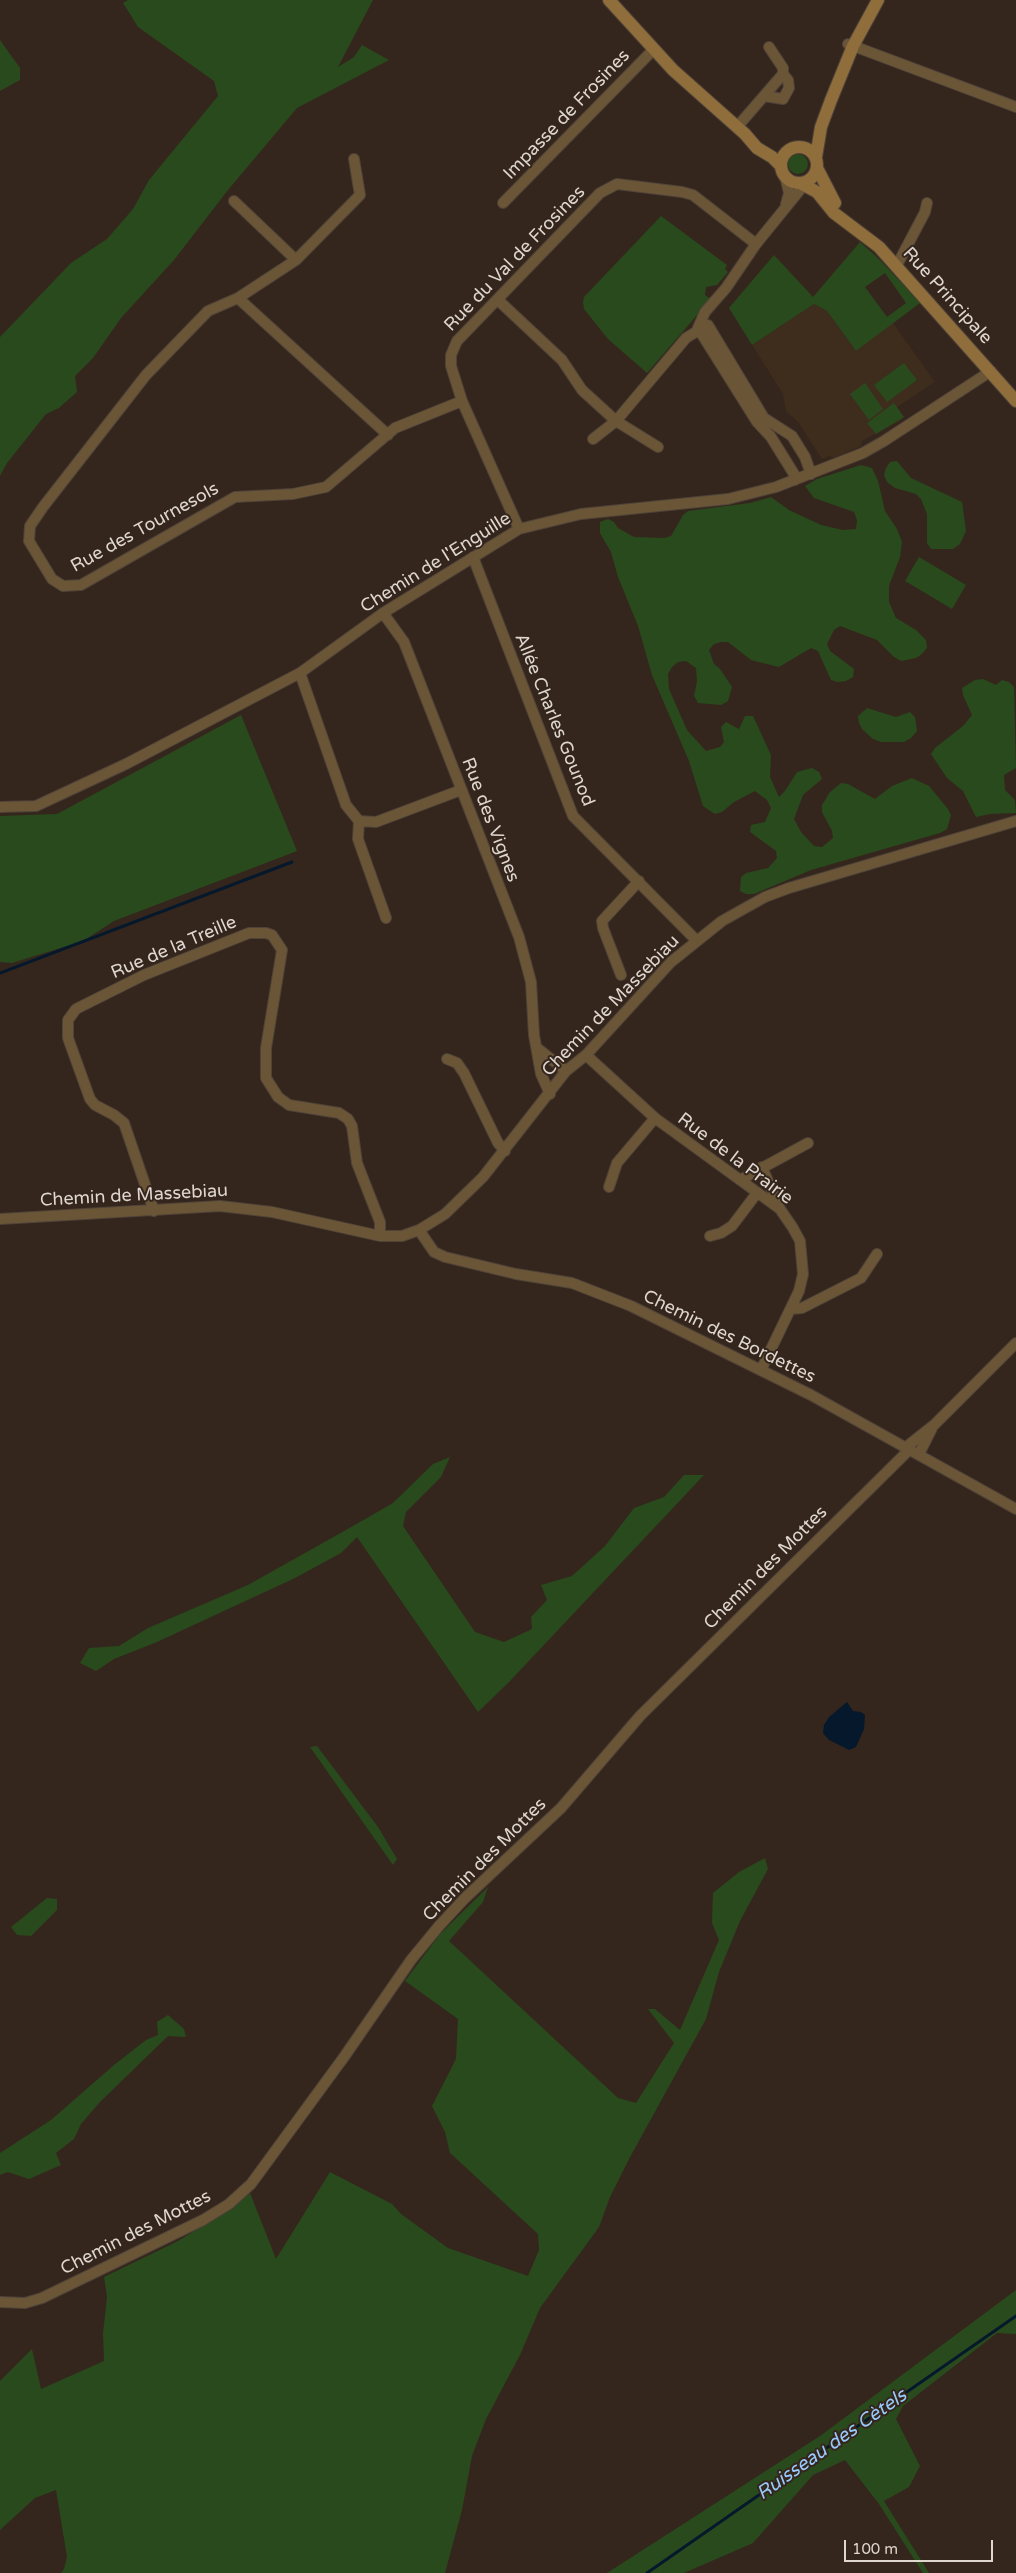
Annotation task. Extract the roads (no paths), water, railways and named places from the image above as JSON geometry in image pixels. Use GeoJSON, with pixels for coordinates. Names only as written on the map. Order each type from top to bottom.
{"type":"FeatureCollection","features":[{"type":"Feature","properties":{"kind":"main road"},"geometry":{"type":"LineString","coordinates":[[610,0],[694,90],[737,127],[756,148],[772,157],[783,171],[805,183],[816,162],[820,127],[831,100],[835,73],[878,0]]}},
{"type":"Feature","properties":{"kind":"main road"},"geometry":{"type":"LineString","coordinates":[[850,45],[870,0]]}},
{"type":"Feature","properties":{"kind":"main road"},"geometry":{"type":"LineString","coordinates":[[783,171],[783,156],[820,127]]}},
{"type":"Feature","properties":{"kind":"main road"},"geometry":{"type":"LineString","coordinates":[[752,142],[772,149],[809,149],[816,162]]}},
{"type":"Feature","properties":{"kind":"main road","name":"Rue Principale"},"geometry":{"type":"LineString","coordinates":[[816,162],[846,221]]}},
{"type":"Feature","properties":{"kind":"main road","name":"Rue Principale"},"geometry":{"type":"LineString","coordinates":[[805,183],[817,192],[834,213],[868,238],[961,340],[992,371],[1016,401]]}},
{"type":"Feature","properties":{"kind":"street"},"geometry":{"type":"LineString","coordinates":[[850,45],[1016,107]]}},
{"type":"Feature","properties":{"kind":"street"},"geometry":{"type":"LineString","coordinates":[[764,96],[783,99],[789,88],[788,80],[783,74],[783,68],[770,47]]}},
{"type":"Feature","properties":{"kind":"street","name":"Impasse de Frosines"},"geometry":{"type":"LineString","coordinates":[[503,204],[654,49]]}},
{"type":"Feature","properties":{"kind":"street"},"geometry":{"type":"LineString","coordinates":[[737,127],[783,74]]}},
{"type":"Feature","properties":{"kind":"street","name":"Rue des Tournesols"},"geometry":{"type":"LineString","coordinates":[[354,159],[360,195],[296,260],[238,298],[208,311],[146,375],[30,526],[29,541],[52,579],[63,586],[81,585],[236,497],[293,494],[326,487],[388,434]]}},
{"type":"Feature","properties":{"kind":"street"},"geometry":{"type":"LineString","coordinates":[[783,171],[789,193],[786,207]]}},
{"type":"Feature","properties":{"kind":"street"},"geometry":{"type":"LineString","coordinates":[[795,480],[794,474],[771,437],[757,422],[703,327],[706,312],[756,244],[805,183]]}},
{"type":"Feature","properties":{"kind":"street","name":"Rue du Val de Frosines"},"geometry":{"type":"LineString","coordinates":[[519,529],[462,401],[451,366],[450,355],[456,341],[498,300],[600,193],[617,184],[693,195],[756,244]]}},
{"type":"Feature","properties":{"kind":"street"},"geometry":{"type":"LineString","coordinates":[[234,201],[296,260]]}},
{"type":"Feature","properties":{"kind":"street"},"geometry":{"type":"LineString","coordinates":[[896,267],[925,212],[926,203]]}},
{"type":"Feature","properties":{"kind":"street"},"geometry":{"type":"LineString","coordinates":[[238,298],[388,434],[395,428],[462,401]]}},
{"type":"Feature","properties":{"kind":"street"},"geometry":{"type":"LineString","coordinates":[[498,300],[562,360],[582,390],[616,421],[658,447]]}},
{"type":"Feature","properties":{"kind":"street"},"geometry":{"type":"LineString","coordinates":[[593,439],[616,421],[686,338],[703,327]]}},
{"type":"Feature","properties":{"kind":"street"},"geometry":{"type":"LineString","coordinates":[[703,327],[764,418],[792,436],[805,457],[811,474]]}},
{"type":"Feature","properties":{"kind":"street","name":"Chemin de l'Enguille"},"geometry":{"type":"LineString","coordinates":[[0,807],[36,806],[126,764],[300,673],[383,614],[519,529],[581,514],[728,499],[752,494],[795,480],[884,442],[992,371]]}},
{"type":"Feature","properties":{"kind":"street"},"geometry":{"type":"LineString","coordinates":[[771,437],[778,428]]}},
{"type":"Feature","properties":{"kind":"street","name":"Allée Charles Gounod"},"geometry":{"type":"LineString","coordinates":[[472,557],[574,816],[696,940]]}},
{"type":"Feature","properties":{"kind":"street","name":"Rue des Vignes"},"geometry":{"type":"LineString","coordinates":[[383,614],[404,642],[527,963],[536,1048],[541,1074],[550,1094]]}},
{"type":"Feature","properties":{"kind":"street"},"geometry":{"type":"LineString","coordinates":[[300,673],[346,805],[359,821],[358,839],[386,918]]}},
{"type":"Feature","properties":{"kind":"street"},"geometry":{"type":"LineString","coordinates":[[359,821],[376,822],[461,790]]}},
{"type":"Feature","properties":{"kind":"street","name":"Chemin de Massebiau"},"geometry":{"type":"LineString","coordinates":[[0,1219],[198,1207],[243,1208],[380,1236],[402,1236],[419,1230],[445,1214],[483,1177],[550,1094],[566,1071],[586,1055],[641,993],[696,940],[743,908],[789,888],[1016,821]]}},
{"type":"Feature","properties":{"kind":"street"},"geometry":{"type":"LineString","coordinates":[[621,975],[602,921],[639,881]]}},
{"type":"Feature","properties":{"kind":"street","name":"Rue de la Treille"},"geometry":{"type":"LineString","coordinates":[[154,1211],[124,1123],[114,1115],[95,1105],[87,1092],[68,1038],[68,1020],[76,1009],[144,975],[249,933],[266,932],[272,936],[282,950],[266,1048],[266,1078],[278,1098],[289,1104],[338,1113],[348,1119],[352,1126],[357,1163],[380,1222],[380,1236]]}},
{"type":"Feature","properties":{"kind":"street"},"geometry":{"type":"LineString","coordinates":[[536,1048],[566,1071]]}},
{"type":"Feature","properties":{"kind":"street","name":"Rue de la Prairie"},"geometry":{"type":"LineString","coordinates":[[586,1055],[656,1118],[780,1209],[794,1228],[800,1241],[803,1274],[791,1309],[761,1370]]}},
{"type":"Feature","properties":{"kind":"street"},"geometry":{"type":"LineString","coordinates":[[447,1059],[457,1063],[464,1073],[498,1143],[505,1151]]}},
{"type":"Feature","properties":{"kind":"street"},"geometry":{"type":"LineString","coordinates":[[609,1186],[617,1164],[656,1118]]}},
{"type":"Feature","properties":{"kind":"street"},"geometry":{"type":"LineString","coordinates":[[740,1180],[808,1144]]}},
{"type":"Feature","properties":{"kind":"street"},"geometry":{"type":"LineString","coordinates":[[762,1167],[780,1209]]}},
{"type":"Feature","properties":{"kind":"street"},"geometry":{"type":"LineString","coordinates":[[710,1236],[721,1233],[732,1226],[757,1192]]}},
{"type":"Feature","properties":{"kind":"street","name":"Chemin des Bordettes"},"geometry":{"type":"LineString","coordinates":[[419,1230],[434,1252],[445,1258],[516,1274],[572,1283],[595,1290],[761,1370],[908,1448],[1016,1509]]}},
{"type":"Feature","properties":{"kind":"street"},"geometry":{"type":"LineString","coordinates":[[791,1309],[802,1308],[861,1278],[877,1254]]}},
{"type":"Feature","properties":{"kind":"street"},"geometry":{"type":"LineString","coordinates":[[919,1454],[934,1425],[1016,1343]]}},
{"type":"Feature","properties":{"kind":"street","name":"Chemin des Mottes"},"geometry":{"type":"LineString","coordinates":[[0,2302],[25,2303],[42,2298],[203,2220],[229,2204],[251,2184],[344,2057],[411,1960],[438,1926],[465,1898],[561,1808],[640,1716],[910,1444],[934,1425]]}},
{"type":"Feature","properties":{"kind":"water"},"geometry":{"type":"Polygon","coordinates":[[[847,1702],[853,1711],[861,1712],[865,1715],[864,1729],[856,1747],[849,1750],[829,1740],[823,1733],[824,1725],[829,1717],[847,1702]]]}},
{"type":"Feature","properties":{"kind":"waterway"},"geometry":{"type":"LineString","coordinates":[[0,973],[292,862]]}},
{"type":"Feature","properties":{"kind":"waterway","name":"Ruisseau des Cètels"},"geometry":{"type":"LineString","coordinates":[[647,2573],[1016,2316]]}}]}
